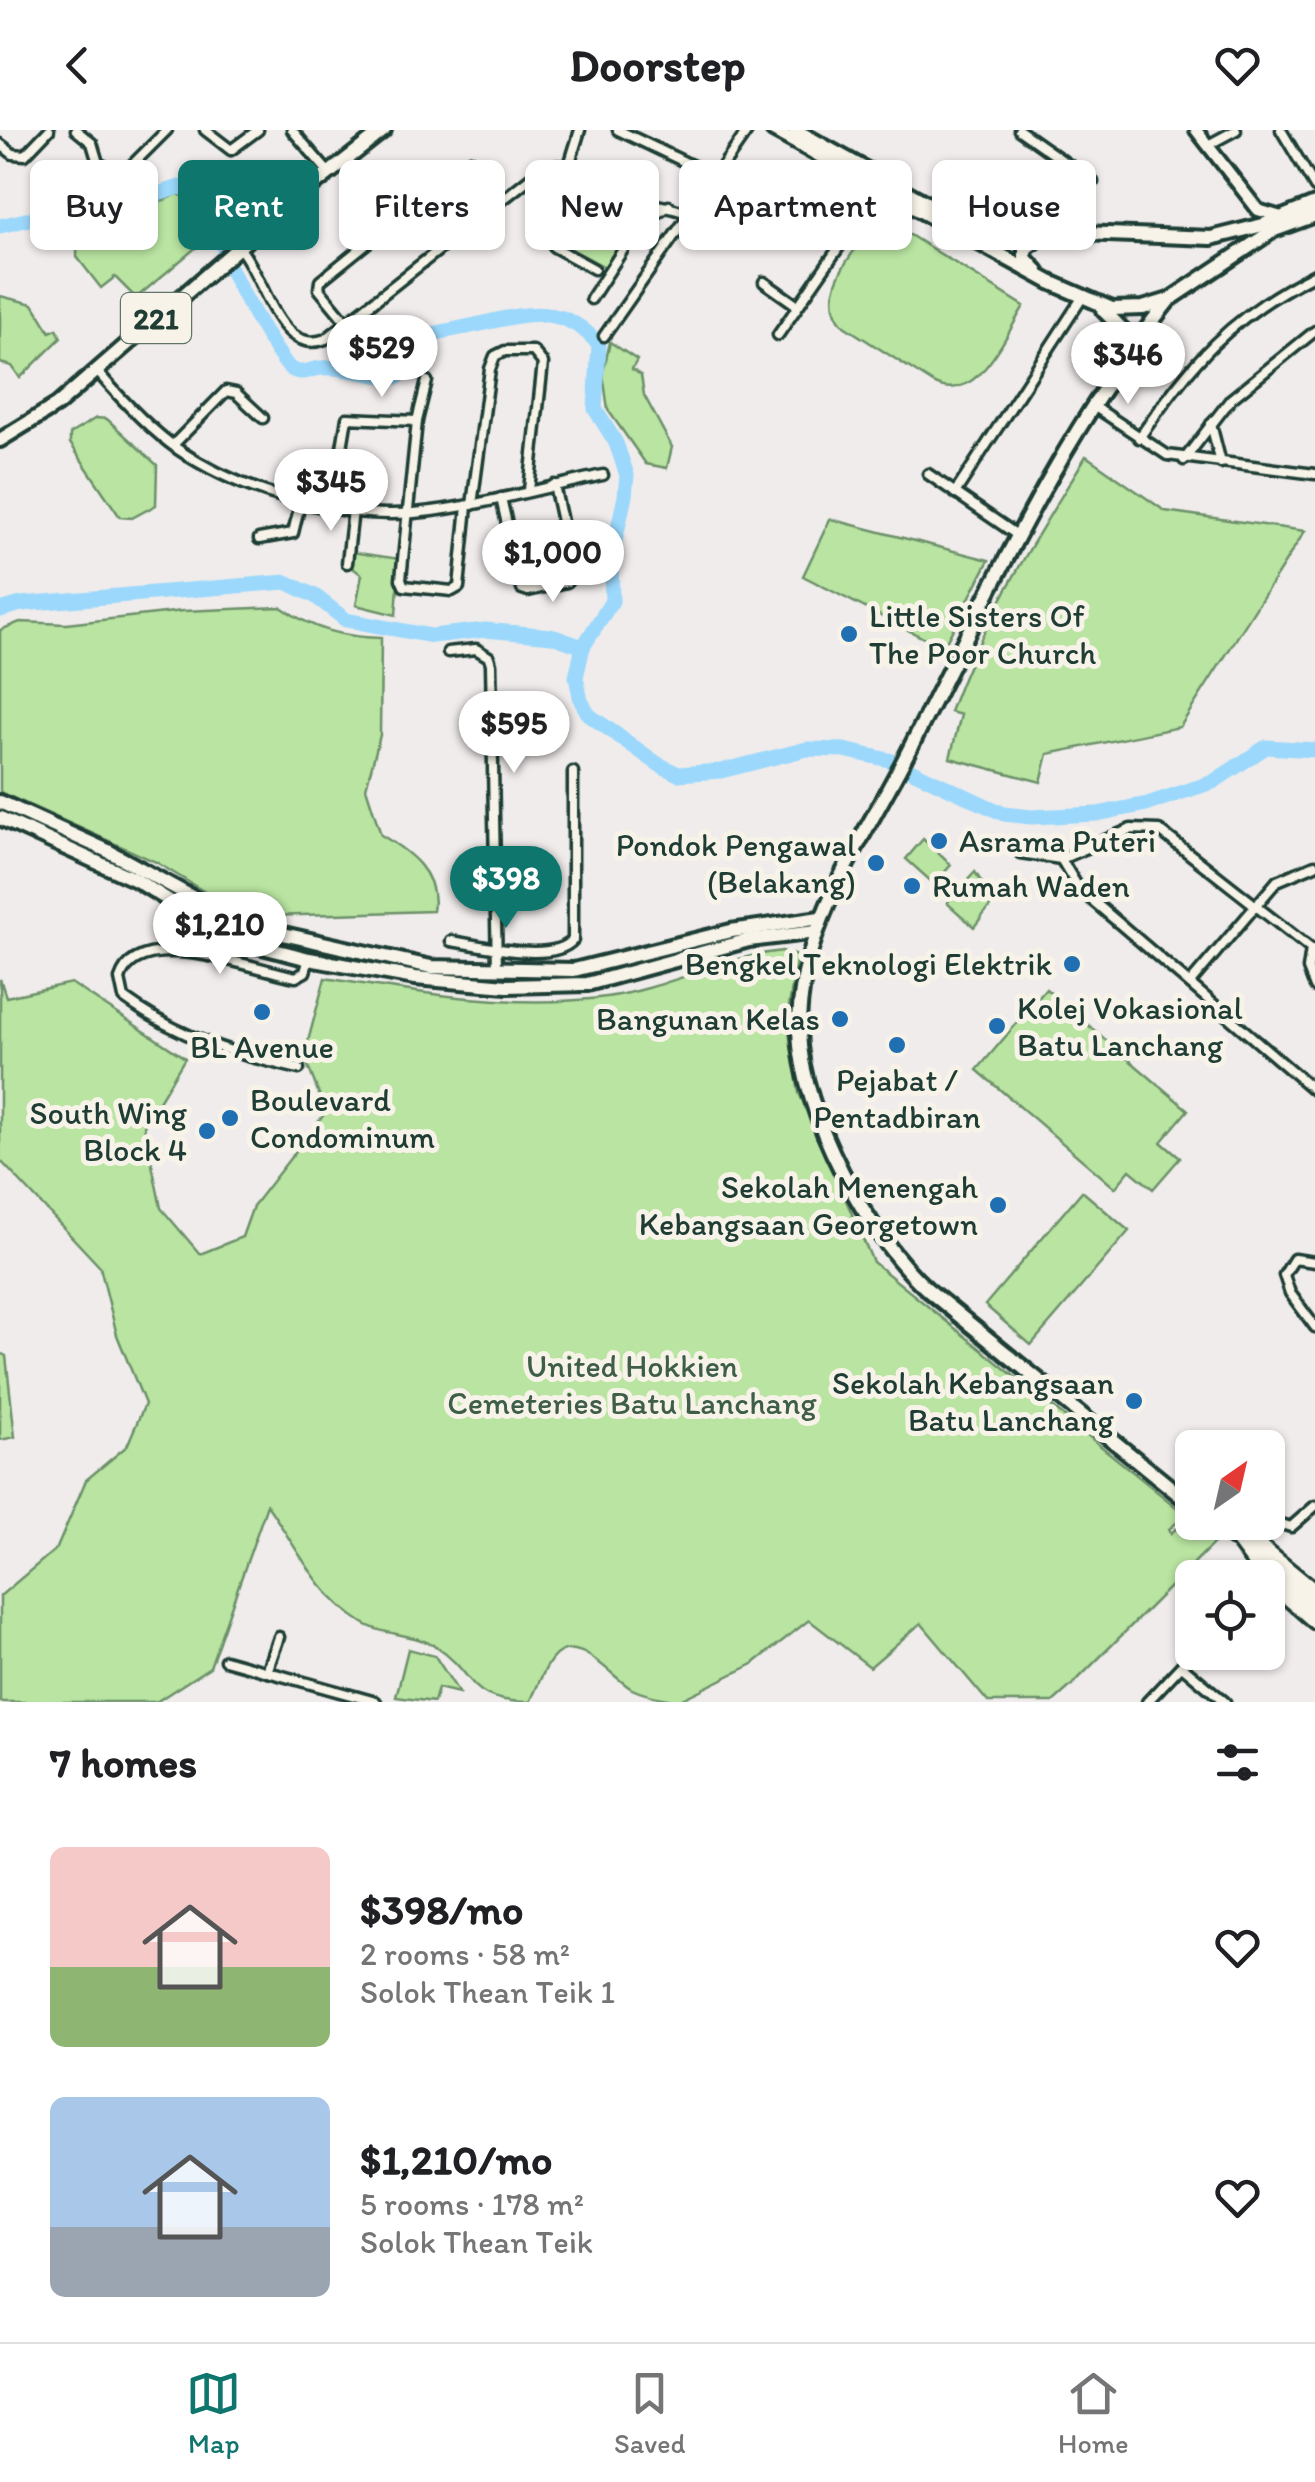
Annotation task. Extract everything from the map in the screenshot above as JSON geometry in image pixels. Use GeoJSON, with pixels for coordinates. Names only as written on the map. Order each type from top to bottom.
{"type":"FeatureCollection","features":[{"type":"Feature","properties":{"kind":"highway"},"geometry":{"type":"LineString","coordinates":[[1232,1540],[1251,1560]]}},
{"type":"Feature","properties":{"kind":"highway"},"geometry":{"type":"LineString","coordinates":[[1285,1579],[1315,1592]]}},
{"type":"Feature","properties":{"kind":"highway"},"geometry":{"type":"LineString","coordinates":[[1285,1593],[1315,1621]]}},
{"type":"Feature","properties":{"kind":"main road","name":"221"},"geometry":{"type":"LineString","coordinates":[[319,180],[384,130]]}},
{"type":"Feature","properties":{"kind":"main road"},"geometry":{"type":"LineString","coordinates":[[773,130],[828,160]]}},
{"type":"Feature","properties":{"kind":"main road"},"geometry":{"type":"LineString","coordinates":[[795,130],[932,206]]}},
{"type":"Feature","properties":{"kind":"main road"},"geometry":{"type":"LineString","coordinates":[[1096,236],[1211,238],[1240,233],[1315,204]]}},
{"type":"Feature","properties":{"kind":"main road"},"geometry":{"type":"LineString","coordinates":[[912,206],[1082,298],[1099,306],[1126,310],[1168,300],[1274,230],[1315,214]]}},
{"type":"Feature","properties":{"kind":"main road","name":"221"},"geometry":{"type":"LineString","coordinates":[[0,440],[45,414],[234,250]]}},
{"type":"Feature","properties":{"kind":"main road"},"geometry":{"type":"LineString","coordinates":[[1026,250],[1028,263],[1050,282]]}},
{"type":"Feature","properties":{"kind":"main road"},"geometry":{"type":"LineString","coordinates":[[1168,300],[1095,407],[1017,535],[818,925],[807,971],[800,1034],[811,1092],[860,1208],[888,1250],[928,1290],[1175,1491]]}},
{"type":"Feature","properties":{"kind":"main road"},"geometry":{"type":"LineString","coordinates":[[1099,306],[1126,333],[1124,362]]}},
{"type":"Feature","properties":{"kind":"main road"},"geometry":{"type":"LineString","coordinates":[[0,805],[108,850],[223,917],[300,948],[308,959]]}},
{"type":"Feature","properties":{"kind":"main road"},"geometry":{"type":"LineString","coordinates":[[0,818],[136,880],[227,934],[308,959],[415,978],[543,986],[602,981],[818,925]]}},
{"type":"Feature","properties":{"kind":"main road"},"geometry":{"type":"LineString","coordinates":[[260,931],[432,968],[497,970],[594,967],[730,931],[818,925]]}},
{"type":"Feature","properties":{"kind":"main road"},"geometry":{"type":"LineString","coordinates":[[765,938],[799,945],[807,971]]}},
{"type":"Feature","properties":{"kind":"main road"},"geometry":{"type":"LineString","coordinates":[[308,959],[322,951],[370,955]]}},
{"type":"Feature","properties":{"kind":"main road"},"geometry":{"type":"LineString","coordinates":[[1285,1586],[1315,1607]]}},
{"type":"Feature","properties":{"kind":"street"},"geometry":{"type":"LineString","coordinates":[[0,144],[13,154],[29,153],[49,130]]}},
{"type":"Feature","properties":{"kind":"street"},"geometry":{"type":"LineString","coordinates":[[76,130],[92,143],[98,162],[122,175],[167,130]]}},
{"type":"Feature","properties":{"kind":"street"},"geometry":{"type":"LineString","coordinates":[[205,130],[231,150],[258,130]]}},
{"type":"Feature","properties":{"kind":"street"},"geometry":{"type":"LineString","coordinates":[[292,130],[328,173]]}},
{"type":"Feature","properties":{"kind":"street"},"geometry":{"type":"LineString","coordinates":[[569,160],[580,130]]}},
{"type":"Feature","properties":{"kind":"street"},"geometry":{"type":"LineString","coordinates":[[618,130],[679,160]]}},
{"type":"Feature","properties":{"kind":"street"},"geometry":{"type":"LineString","coordinates":[[728,160],[748,130]]}},
{"type":"Feature","properties":{"kind":"street"},"geometry":{"type":"LineString","coordinates":[[1019,130],[1062,160]]}},
{"type":"Feature","properties":{"kind":"street"},"geometry":{"type":"LineString","coordinates":[[1196,130],[1258,210],[1269,217],[1284,216]]}},
{"type":"Feature","properties":{"kind":"street"},"geometry":{"type":"LineString","coordinates":[[1208,145],[1236,130]]}},
{"type":"Feature","properties":{"kind":"street"},"geometry":{"type":"LineString","coordinates":[[1281,130],[1315,188]]}},
{"type":"Feature","properties":{"kind":"street"},"geometry":{"type":"LineString","coordinates":[[1208,145],[1251,212],[1240,233]]}},
{"type":"Feature","properties":{"kind":"street"},"geometry":{"type":"LineString","coordinates":[[238,250],[260,274],[284,330],[295,340],[317,343],[525,183]]}},
{"type":"Feature","properties":{"kind":"street"},"geometry":{"type":"LineString","coordinates":[[659,204],[679,210]]}},
{"type":"Feature","properties":{"kind":"street"},"geometry":{"type":"LineString","coordinates":[[591,298],[639,226],[669,206]]}},
{"type":"Feature","properties":{"kind":"street"},"geometry":{"type":"LineString","coordinates":[[604,336],[679,230]]}},
{"type":"Feature","properties":{"kind":"street"},"geometry":{"type":"LineString","coordinates":[[347,323],[318,284],[360,250]]}},
{"type":"Feature","properties":{"kind":"street"},"geometry":{"type":"LineString","coordinates":[[561,250],[594,269]]}},
{"type":"Feature","properties":{"kind":"street"},"geometry":{"type":"LineString","coordinates":[[778,336],[837,250]]}},
{"type":"Feature","properties":{"kind":"street"},"geometry":{"type":"LineString","coordinates":[[1139,438],[1198,356],[1261,305],[1315,274]]}},
{"type":"Feature","properties":{"kind":"street"},"geometry":{"type":"LineString","coordinates":[[764,282],[798,306]]}},
{"type":"Feature","properties":{"kind":"street"},"geometry":{"type":"LineString","coordinates":[[955,493],[1082,298]]}},
{"type":"Feature","properties":{"kind":"street"},"geometry":{"type":"LineString","coordinates":[[1184,460],[1248,383],[1315,332]]}},
{"type":"Feature","properties":{"kind":"street"},"geometry":{"type":"LineString","coordinates":[[428,381],[417,422],[402,583],[408,588],[452,591],[460,583],[492,360],[505,351],[537,353],[544,368],[530,490]]}},
{"type":"Feature","properties":{"kind":"street"},"geometry":{"type":"LineString","coordinates":[[96,370],[173,445],[227,475],[332,507],[410,513],[470,505],[603,476]]}},
{"type":"Feature","properties":{"kind":"street"},"geometry":{"type":"LineString","coordinates":[[173,445],[226,390],[236,393],[263,418]]}},
{"type":"Feature","properties":{"kind":"street"},"geometry":{"type":"LineString","coordinates":[[1095,407],[1161,453],[1184,460],[1315,474]]}},
{"type":"Feature","properties":{"kind":"street"},"geometry":{"type":"LineString","coordinates":[[332,507],[347,418],[417,422]]}},
{"type":"Feature","properties":{"kind":"street"},"geometry":{"type":"LineString","coordinates":[[1211,424],[1221,464]]}},
{"type":"Feature","properties":{"kind":"street"},"geometry":{"type":"LineString","coordinates":[[928,474],[1017,535]]}},
{"type":"Feature","properties":{"kind":"street"},"geometry":{"type":"LineString","coordinates":[[502,498],[522,588],[528,591],[568,582],[573,572],[554,486]]}},
{"type":"Feature","properties":{"kind":"street"},"geometry":{"type":"LineString","coordinates":[[259,539],[293,534],[301,500]]}},
{"type":"Feature","properties":{"kind":"street"},"geometry":{"type":"LineString","coordinates":[[347,563],[353,510]]}},
{"type":"Feature","properties":{"kind":"street"},"geometry":{"type":"LineString","coordinates":[[448,652],[476,649],[489,657],[492,664],[497,970]]}},
{"type":"Feature","properties":{"kind":"street"},"geometry":{"type":"LineString","coordinates":[[451,941],[497,949],[561,950],[568,946],[576,931],[573,772]]}},
{"type":"Feature","properties":{"kind":"street"},"geometry":{"type":"LineString","coordinates":[[1020,853],[1061,859],[1084,853],[1130,829],[1150,827],[1168,834],[1253,905],[1313,948],[1308,968],[1315,987]]}},
{"type":"Feature","properties":{"kind":"street"},"geometry":{"type":"LineString","coordinates":[[1061,859],[1079,890],[1315,1091]]}},
{"type":"Feature","properties":{"kind":"street"},"geometry":{"type":"LineString","coordinates":[[1190,983],[1277,881],[1315,865]]}},
{"type":"Feature","properties":{"kind":"street"},"geometry":{"type":"LineString","coordinates":[[299,1069],[219,1050],[164,1025],[124,998],[120,979],[130,961],[146,954],[204,954],[296,977],[305,972],[308,959]]}},
{"type":"Feature","properties":{"kind":"street"},"geometry":{"type":"LineString","coordinates":[[1315,1262],[1294,1259],[1284,1274],[1290,1293],[1315,1326]]}},
{"type":"Feature","properties":{"kind":"street"},"geometry":{"type":"LineString","coordinates":[[1285,1526],[1291,1528],[1315,1506]]}},
{"type":"Feature","properties":{"kind":"street"},"geometry":{"type":"LineString","coordinates":[[267,1672],[279,1636]]}},
{"type":"Feature","properties":{"kind":"street"},"geometry":{"type":"LineString","coordinates":[[225,1660],[376,1702]]}},
{"type":"Feature","properties":{"kind":"street"},"geometry":{"type":"LineString","coordinates":[[1147,1702],[1178,1670]]}},
{"type":"Feature","properties":{"kind":"street"},"geometry":{"type":"LineString","coordinates":[[1187,1670],[1225,1702]]}},
{"type":"Feature","properties":{"kind":"green space"},"geometry":{"type":"Polygon","coordinates":[[[178,194],[178,250],[193,250],[136,298],[115,277],[101,288],[77,257],[77,250],[158,250],[158,201],[178,194]]]}},
{"type":"Feature","properties":{"kind":"green space"},"geometry":{"type":"Polygon","coordinates":[[[912,236],[1024,306],[988,365],[963,385],[949,388],[933,383],[844,326],[833,299],[855,250],[912,250],[912,236]]]}},
{"type":"Feature","properties":{"kind":"green space"},"geometry":{"type":"Polygon","coordinates":[[[574,250],[616,250],[605,267],[574,250]]]}},
{"type":"Feature","properties":{"kind":"green space"},"geometry":{"type":"Polygon","coordinates":[[[0,296],[33,304],[50,332],[57,329],[61,338],[20,378],[12,366],[0,363],[0,296]]]}},
{"type":"Feature","properties":{"kind":"green space"},"geometry":{"type":"Polygon","coordinates":[[[610,342],[637,360],[632,369],[641,375],[644,395],[672,447],[667,468],[646,464],[608,410],[603,373],[610,342]]]}},
{"type":"Feature","properties":{"kind":"green space"},"geometry":{"type":"Polygon","coordinates":[[[96,418],[107,419],[157,465],[156,505],[132,518],[120,517],[70,443],[70,434],[96,418]]]}},
{"type":"Feature","properties":{"kind":"green space"},"geometry":{"type":"Polygon","coordinates":[[[1086,456],[1165,511],[1305,531],[1180,727],[1048,754],[1041,782],[950,758],[961,715],[950,712],[963,678],[1012,580],[1086,456]]]}},
{"type":"Feature","properties":{"kind":"green space"},"geometry":{"type":"Polygon","coordinates":[[[830,519],[989,560],[943,648],[803,576],[830,519]]]}},
{"type":"Feature","properties":{"kind":"green space"},"geometry":{"type":"Polygon","coordinates":[[[351,552],[400,559],[396,615],[356,605],[362,575],[350,566],[351,552]]]}},
{"type":"Feature","properties":{"kind":"green space"},"geometry":{"type":"Polygon","coordinates":[[[281,607],[329,631],[381,638],[380,735],[366,788],[381,835],[412,856],[427,875],[434,898],[433,911],[268,916],[221,902],[156,862],[0,792],[0,630],[20,622],[66,624],[183,611],[281,607]]]}},
{"type":"Feature","properties":{"kind":"green space"},"geometry":{"type":"Polygon","coordinates":[[[923,839],[951,865],[934,884],[906,859],[923,839]]]}},
{"type":"Feature","properties":{"kind":"green space"},"geometry":{"type":"Polygon","coordinates":[[[975,872],[994,901],[974,927],[947,903],[975,872]]]}},
{"type":"Feature","properties":{"kind":"green space","name":"United Hokkien Cemeteries Batu Lanchang"},"geometry":{"type":"Polygon","coordinates":[[[782,951],[797,956],[787,1019],[799,1093],[873,1262],[1175,1506],[1175,1524],[1169,1529],[1171,1533],[1175,1530],[1175,1540],[1216,1541],[1197,1560],[1175,1560],[1175,1582],[1072,1685],[1053,1702],[988,1702],[921,1623],[870,1667],[809,1620],[753,1664],[678,1701],[632,1689],[594,1659],[572,1649],[552,1659],[530,1702],[509,1701],[483,1692],[436,1647],[371,1627],[347,1612],[320,1584],[267,1505],[210,1667],[156,1702],[0,1702],[0,1596],[57,1548],[86,1480],[127,1446],[145,1404],[117,1335],[100,1267],[0,1160],[0,979],[6,997],[71,983],[185,1058],[144,1126],[161,1208],[200,1254],[242,1237],[253,1206],[326,1112],[304,1056],[325,978],[465,998],[572,1000],[629,993],[759,954],[782,951]]]}},
{"type":"Feature","properties":{"kind":"green space"},"geometry":{"type":"Polygon","coordinates":[[[1046,989],[1188,1110],[1161,1142],[1180,1158],[1153,1189],[1130,1170],[1115,1188],[977,1070],[1046,989]]]}},
{"type":"Feature","properties":{"kind":"green space"},"geometry":{"type":"Polygon","coordinates":[[[1082,1191],[1129,1231],[1031,1345],[985,1305],[1082,1191]]]}},
{"type":"Feature","properties":{"kind":"green space"},"geometry":{"type":"Polygon","coordinates":[[[0,1353],[6,1356],[15,1437],[0,1440],[0,1353]]]}},
{"type":"Feature","properties":{"kind":"green space"},"geometry":{"type":"Polygon","coordinates":[[[408,1649],[435,1656],[459,1693],[438,1688],[434,1702],[396,1697],[408,1649]]]}},
{"type":"Feature","properties":{"kind":"waterway"},"geometry":{"type":"LineString","coordinates":[[0,226],[38,217],[98,189],[161,193],[180,187],[210,198],[221,209],[224,250],[235,278],[285,363],[299,372],[330,368],[398,377],[405,369],[406,347],[415,339],[516,316],[551,315],[583,330],[599,345],[595,409],[616,443],[627,475],[611,560],[612,601],[583,647],[576,677],[581,701],[589,715],[678,774],[721,771],[807,749],[844,750],[889,760],[1004,814],[1031,817],[1097,814],[1147,804],[1213,782],[1266,747],[1315,750]]}},
{"type":"Feature","properties":{"kind":"waterway"},"geometry":{"type":"LineString","coordinates":[[0,610],[21,604],[286,582],[315,596],[346,620],[432,636],[485,630],[552,636],[583,647]]}},
{"type":"Feature","properties":{"kind":"place","name":"Little Sisters Of The Poor Church"},"geometry":{"type":"Point","coordinates":[849,634]}},
{"type":"Feature","properties":{"kind":"place","name":"Asrama Puteri"},"geometry":{"type":"Point","coordinates":[939,841]}},
{"type":"Feature","properties":{"kind":"place","name":"Pondok Pengawal (Belakang)"},"geometry":{"type":"Point","coordinates":[876,863]}},
{"type":"Feature","properties":{"kind":"place","name":"Rumah Waden"},"geometry":{"type":"Point","coordinates":[912,886]}},
{"type":"Feature","properties":{"kind":"place","name":"Bengkel Teknologi Elektrik"},"geometry":{"type":"Point","coordinates":[1072,964]}},
{"type":"Feature","properties":{"kind":"place","name":"BL Avenue"},"geometry":{"type":"Point","coordinates":[262,1012]}},
{"type":"Feature","properties":{"kind":"place","name":"Bangunan Kelas"},"geometry":{"type":"Point","coordinates":[840,1019]}},
{"type":"Feature","properties":{"kind":"place","name":"Kolej Vokasional Batu Lanchang"},"geometry":{"type":"Point","coordinates":[997,1026]}},
{"type":"Feature","properties":{"kind":"place","name":"Pejabat / Pentadbiran"},"geometry":{"type":"Point","coordinates":[897,1045]}},
{"type":"Feature","properties":{"kind":"place","name":"Boulevard Condominum"},"geometry":{"type":"Point","coordinates":[230,1118]}},
{"type":"Feature","properties":{"kind":"place","name":"South Wing Block 4"},"geometry":{"type":"Point","coordinates":[207,1131]}},
{"type":"Feature","properties":{"kind":"place","name":"Sekolah Menengah Kebangsaan Georgetown"},"geometry":{"type":"Point","coordinates":[998,1205]}},
{"type":"Feature","properties":{"kind":"place","name":"Sekolah Kebangsaan Batu Lanchang"},"geometry":{"type":"Point","coordinates":[1134,1401]}}]}
